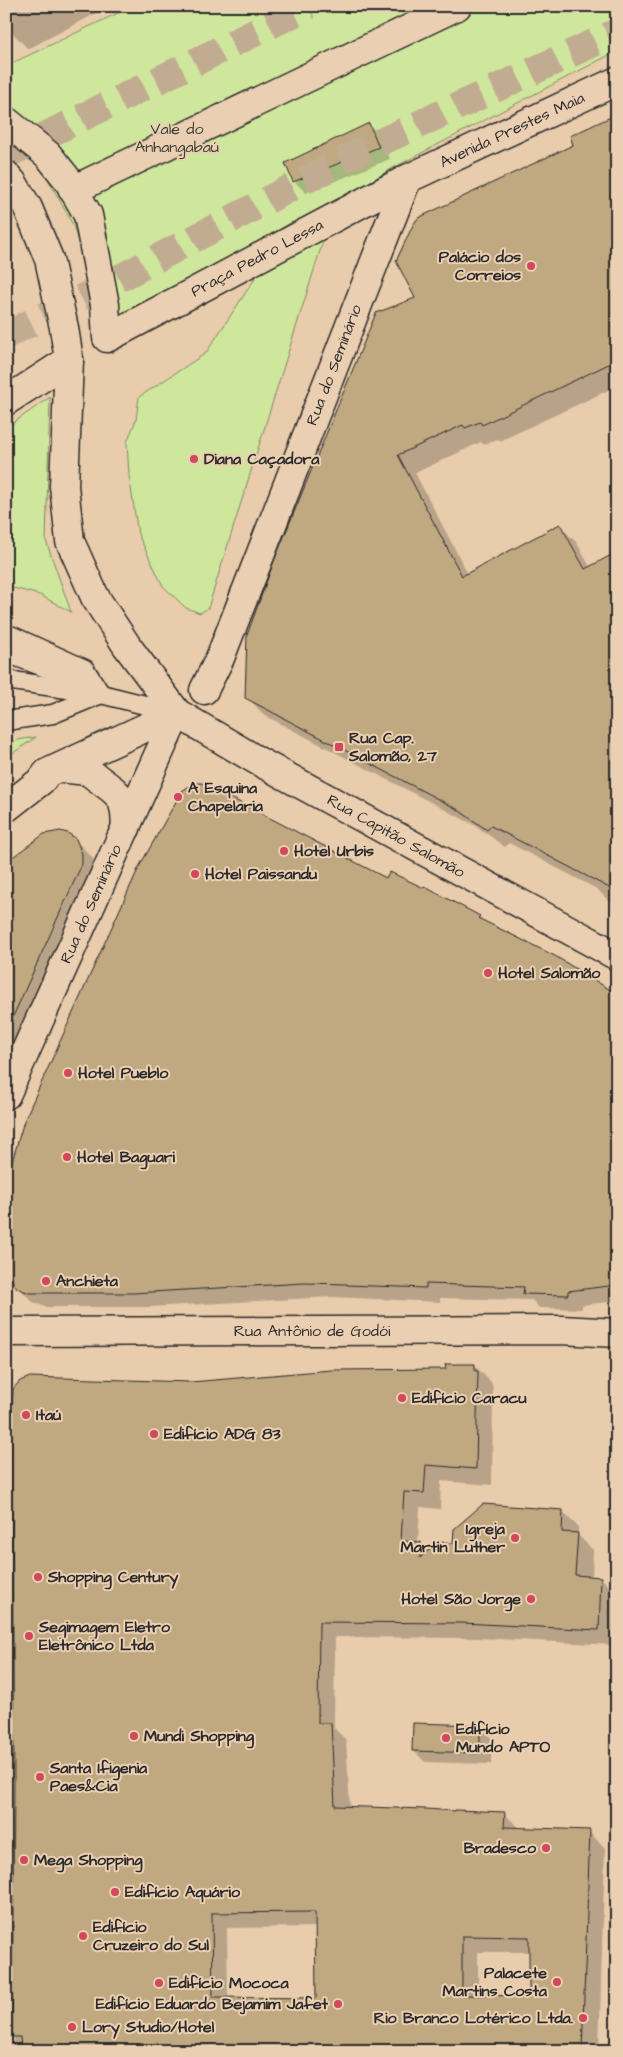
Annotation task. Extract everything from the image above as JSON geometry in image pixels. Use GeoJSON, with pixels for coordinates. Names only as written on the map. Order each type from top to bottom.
{"type":"FeatureCollection","features":[{"type":"Feature","properties":{"kind":"main road"},"geometry":{"type":"LineString","coordinates":[[6,121],[48,156],[73,190],[457,6]]}},
{"type":"Feature","properties":{"kind":"main road","name":"Avenida Prestes Maia"},"geometry":{"type":"LineString","coordinates":[[407,178],[617,81]]}},
{"type":"Feature","properties":{"kind":"main road"},"geometry":{"type":"LineString","coordinates":[[6,175],[14,183],[28,208],[49,260],[59,296],[69,360],[64,486],[70,541],[95,598],[127,646],[177,713],[47,773],[42,780],[6,808]]}},
{"type":"Feature","properties":{"kind":"main road","name":"Praça Pedro Lessa"},"geometry":{"type":"LineString","coordinates":[[73,190],[88,215],[90,223],[105,305],[107,338],[407,178]]}},
{"type":"Feature","properties":{"kind":"main road","name":"Rua do Seminário"},"geometry":{"type":"LineString","coordinates":[[204,690],[220,658],[407,178]]}},
{"type":"Feature","properties":{"kind":"main road"},"geometry":{"type":"LineString","coordinates":[[6,401],[69,360]]}},
{"type":"Feature","properties":{"kind":"main road","name":"Rua do Seminário"},"geometry":{"type":"LineString","coordinates":[[6,1095],[177,713]]}},
{"type":"Feature","properties":{"kind":"main road","name":"Rua Capitão Salomão"},"geometry":{"type":"LineString","coordinates":[[177,713],[258,761],[617,956]]}},
{"type":"Feature","properties":{"kind":"main road"},"geometry":{"type":"LineString","coordinates":[[59,768],[88,771],[113,790],[122,799],[126,828]]}},
{"type":"Feature","properties":{"kind":"main road","name":"Rua Antônio de Godói"},"geometry":{"type":"LineString","coordinates":[[6,1332],[561,1330],[617,1333]]}},
{"type":"Feature","properties":{"kind":"lane"},"geometry":{"type":"LineString","coordinates":[[6,633],[85,669],[102,694]]}},
{"type":"Feature","properties":{"kind":"lane"},"geometry":{"type":"LineString","coordinates":[[6,653],[76,679],[102,694]]}},
{"type":"Feature","properties":{"kind":"lane"},"geometry":{"type":"LineString","coordinates":[[6,680],[102,694],[177,713]]}},
{"type":"Feature","properties":{"kind":"lane"},"geometry":{"type":"LineString","coordinates":[[6,721],[53,714],[102,694]]}},
{"type":"Feature","properties":{"kind":"green space","name":"Vale do Anhangabaú"},"geometry":{"type":"Polygon","coordinates":[[[133,6],[617,6],[617,51],[391,169],[335,203],[208,608],[200,613],[186,608],[163,586],[138,534],[129,475],[127,442],[136,420],[139,397],[206,353],[292,222],[99,338],[90,282],[73,225],[41,166],[6,127],[6,66],[133,6]]]}},
{"type":"Feature","properties":{"kind":"green space"},"geometry":{"type":"Polygon","coordinates":[[[50,397],[46,541],[71,612],[40,595],[6,586],[6,428],[50,397]]]}},
{"type":"Feature","properties":{"kind":"green space"},"geometry":{"type":"Polygon","coordinates":[[[36,737],[6,758],[6,742],[36,737]]]}},
{"type":"Feature","properties":{"kind":"building"},"geometry":{"type":"Polygon","coordinates":[[[617,114],[617,360],[482,425],[480,422],[465,428],[463,425],[398,455],[462,576],[560,524],[585,569],[617,552],[617,892],[491,826],[487,830],[457,809],[245,698],[247,635],[274,561],[376,313],[415,298],[396,261],[413,225],[418,218],[573,145],[570,136],[617,114]]]}},
{"type":"Feature","properties":{"kind":"building"},"geometry":{"type":"Polygon","coordinates":[[[369,123],[379,147],[293,182],[285,163],[369,123]]]}},
{"type":"Feature","properties":{"kind":"building"},"geometry":{"type":"Polygon","coordinates":[[[194,783],[202,783],[386,878],[390,872],[425,887],[480,916],[478,918],[555,956],[617,994],[617,1285],[568,1291],[568,1295],[523,1294],[524,1287],[426,1284],[426,1288],[304,1283],[134,1293],[29,1293],[17,1288],[10,1277],[8,1175],[24,1121],[139,867],[182,791],[194,783]]]}},
{"type":"Feature","properties":{"kind":"building"},"geometry":{"type":"Polygon","coordinates":[[[60,831],[68,833],[76,839],[82,854],[82,864],[6,1032],[6,862],[44,834],[60,831]]]}},
{"type":"Feature","properties":{"kind":"building"},"geometry":{"type":"Polygon","coordinates":[[[445,1364],[475,1364],[475,1371],[478,1371],[476,1469],[426,1465],[424,1493],[404,1492],[401,1541],[421,1542],[420,1558],[438,1542],[453,1543],[454,1529],[483,1504],[563,1510],[562,1532],[578,1533],[575,1575],[601,1577],[599,1630],[462,1623],[319,1622],[318,1723],[331,1723],[335,1806],[505,1812],[504,1827],[590,1830],[582,2051],[21,2051],[20,2037],[12,2037],[14,1782],[11,1412],[13,1389],[20,1381],[30,1377],[191,1382],[331,1370],[446,1369],[445,1364]],[[315,1912],[212,1913],[213,1997],[316,1998],[315,1912]],[[462,1936],[462,1995],[529,1996],[529,1937],[462,1936]]]}},
{"type":"Feature","properties":{"kind":"building","name":"Edifício Mundo APTO"},"geometry":{"type":"Polygon","coordinates":[[[413,1723],[480,1725],[480,1753],[412,1751],[413,1723]]]}},
{"type":"Feature","properties":{"kind":"tunnel"},"geometry":{"type":"LineString","coordinates":[[6,155],[309,6]]}},
{"type":"Feature","properties":{"kind":"tunnel"},"geometry":{"type":"LineString","coordinates":[[6,335],[78,300],[355,154],[617,32]]}},
{"type":"Feature","properties":{"kind":"place","name":"Palácio dos Correios"},"geometry":{"type":"Point","coordinates":[531,266]}},
{"type":"Feature","properties":{"kind":"place","name":"Diana Caçadora"},"geometry":{"type":"Point","coordinates":[194,459]}},
{"type":"Feature","properties":{"kind":"place","name":"Rua Cap. Salomão, 27"},"geometry":{"type":"Point","coordinates":[339,747]}},
{"type":"Feature","properties":{"kind":"place","name":"A Esquina Chapelaria"},"geometry":{"type":"Point","coordinates":[178,797]}},
{"type":"Feature","properties":{"kind":"place","name":"Hotel Urbis"},"geometry":{"type":"Point","coordinates":[284,851]}},
{"type":"Feature","properties":{"kind":"place","name":"Hotel Paissandu"},"geometry":{"type":"Point","coordinates":[195,874]}},
{"type":"Feature","properties":{"kind":"place","name":"Hotel Salomão"},"geometry":{"type":"Point","coordinates":[488,973]}},
{"type":"Feature","properties":{"kind":"place","name":"Hotel Pueblo"},"geometry":{"type":"Point","coordinates":[68,1073]}},
{"type":"Feature","properties":{"kind":"place","name":"Hotel Baguari"},"geometry":{"type":"Point","coordinates":[67,1157]}},
{"type":"Feature","properties":{"kind":"place","name":"Anchieta"},"geometry":{"type":"Point","coordinates":[46,1281]}},
{"type":"Feature","properties":{"kind":"place","name":"Edifício Caracu"},"geometry":{"type":"Point","coordinates":[402,1398]}},
{"type":"Feature","properties":{"kind":"place","name":"Itaú"},"geometry":{"type":"Point","coordinates":[26,1415]}},
{"type":"Feature","properties":{"kind":"place","name":"Edifício ADG 83"},"geometry":{"type":"Point","coordinates":[154,1434]}},
{"type":"Feature","properties":{"kind":"place","name":"Igreja Martin Luther"},"geometry":{"type":"Point","coordinates":[515,1538]}},
{"type":"Feature","properties":{"kind":"place","name":"Shopping Century"},"geometry":{"type":"Point","coordinates":[38,1577]}},
{"type":"Feature","properties":{"kind":"place","name":"Hotel São Jorge"},"geometry":{"type":"Point","coordinates":[531,1599]}},
{"type":"Feature","properties":{"kind":"place","name":"Segimagem Eletro Eletrônico Ltda"},"geometry":{"type":"Point","coordinates":[29,1636]}},
{"type":"Feature","properties":{"kind":"place","name":"Mundi Shopping"},"geometry":{"type":"Point","coordinates":[134,1736]}},
{"type":"Feature","properties":{"kind":"place","name":"Edifício Mundo APTO"},"geometry":{"type":"Point","coordinates":[446,1738]}},
{"type":"Feature","properties":{"kind":"place","name":"Santa Ifigenia Paes&Cia"},"geometry":{"type":"Point","coordinates":[40,1777]}},
{"type":"Feature","properties":{"kind":"place","name":"Bradesco"},"geometry":{"type":"Point","coordinates":[546,1848]}},
{"type":"Feature","properties":{"kind":"place","name":"Mega Shopping"},"geometry":{"type":"Point","coordinates":[24,1860]}},
{"type":"Feature","properties":{"kind":"place","name":"Edifício Aquário"},"geometry":{"type":"Point","coordinates":[115,1892]}},
{"type":"Feature","properties":{"kind":"place","name":"Edifício Cruzeiro do Sul"},"geometry":{"type":"Point","coordinates":[83,1936]}},
{"type":"Feature","properties":{"kind":"place","name":"Palacete Martins Costa"},"geometry":{"type":"Point","coordinates":[557,1982]}},
{"type":"Feature","properties":{"kind":"place","name":"Edifício Mococa"},"geometry":{"type":"Point","coordinates":[159,1983]}},
{"type":"Feature","properties":{"kind":"place","name":"Edifício Eduardo Bejamim Jafet"},"geometry":{"type":"Point","coordinates":[338,2004]}},
{"type":"Feature","properties":{"kind":"place","name":"Rio Branco Lotérico Ltda."},"geometry":{"type":"Point","coordinates":[583,2018]}},
{"type":"Feature","properties":{"kind":"place","name":"Lory Studio/Hotel"},"geometry":{"type":"Point","coordinates":[72,2027]}}]}
